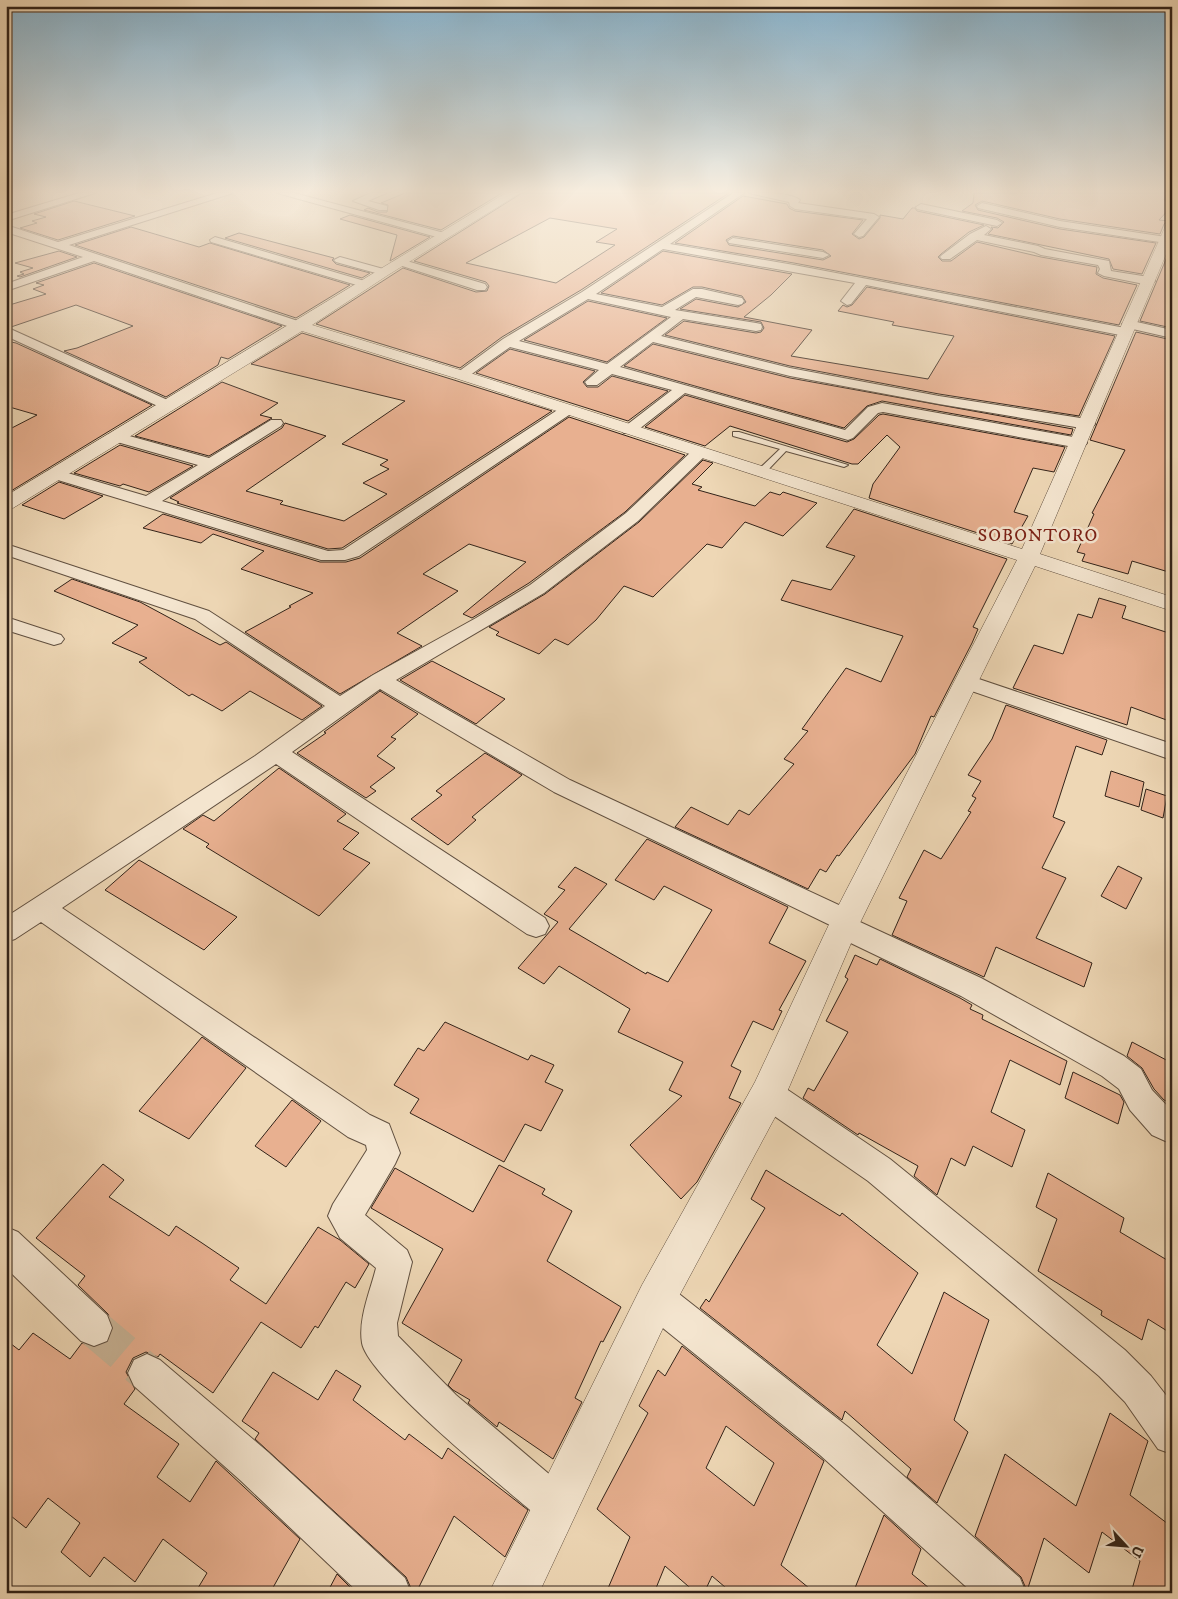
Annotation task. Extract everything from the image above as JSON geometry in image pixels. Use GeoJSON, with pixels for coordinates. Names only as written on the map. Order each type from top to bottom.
{"type":"FeatureCollection","features":[{"type":"Feature","properties":{"kind":"street"},"geometry":{"type":"LineString","coordinates":[[6,288],[65,268]]}},
{"type":"Feature","properties":{"kind":"street"},"geometry":{"type":"LineString","coordinates":[[127,268],[300,326],[461,375],[1172,604]]}},
{"type":"Feature","properties":{"kind":"street"},"geometry":{"type":"LineString","coordinates":[[309,268],[364,284]]}},
{"type":"Feature","properties":{"kind":"street"},"geometry":{"type":"LineString","coordinates":[[367,268],[383,272]]}},
{"type":"Feature","properties":{"kind":"street"},"geometry":{"type":"LineString","coordinates":[[9,500],[300,326],[390,268]]}},
{"type":"Feature","properties":{"kind":"street"},"geometry":{"type":"LineString","coordinates":[[416,268],[481,286]]}},
{"type":"Feature","properties":{"kind":"street"},"geometry":{"type":"LineString","coordinates":[[461,375],[508,342],[629,268]]}},
{"type":"Feature","properties":{"kind":"street"},"geometry":{"type":"LineString","coordinates":[[787,268],[1126,328],[1172,334]]}},
{"type":"Feature","properties":{"kind":"street"},"geometry":{"type":"LineString","coordinates":[[1105,268],[1106,269],[1104,273],[1149,282]]}},
{"type":"Feature","properties":{"kind":"street"},"geometry":{"type":"LineString","coordinates":[[513,1593],[656,1299],[768,1094],[845,924],[1028,559],[1083,434],[1126,328],[1156,268]]}},
{"type":"Feature","properties":{"kind":"street"},"geometry":{"type":"LineString","coordinates":[[847,301],[863,281]]}},
{"type":"Feature","properties":{"kind":"street"},"geometry":{"type":"LineString","coordinates":[[664,311],[693,293],[702,293],[738,301]]}},
{"type":"Feature","properties":{"kind":"street"},"geometry":{"type":"LineString","coordinates":[[586,295],[706,320],[734,322],[756,327]]}},
{"type":"Feature","properties":{"kind":"street"},"geometry":{"type":"LineString","coordinates":[[592,382],[665,329],[681,314]]}},
{"type":"Feature","properties":{"kind":"street"},"geometry":{"type":"LineString","coordinates":[[665,329],[711,339]]}},
{"type":"Feature","properties":{"kind":"street"},"geometry":{"type":"LineString","coordinates":[[6,331],[167,405]]}},
{"type":"Feature","properties":{"kind":"street"},"geometry":{"type":"LineString","coordinates":[[652,338],[763,358],[897,393],[1083,434]]}},
{"type":"Feature","properties":{"kind":"street"},"geometry":{"type":"LineString","coordinates":[[508,342],[683,388],[848,435],[873,410],[882,407],[1083,434]]}},
{"type":"Feature","properties":{"kind":"street"},"geometry":{"type":"LineString","coordinates":[[629,430],[683,388]]}},
{"type":"Feature","properties":{"kind":"street"},"geometry":{"type":"LineString","coordinates":[[54,474],[328,556],[345,555],[353,552],[567,410]]}},
{"type":"Feature","properties":{"kind":"street"},"geometry":{"type":"LineString","coordinates":[[149,502],[276,423]]}},
{"type":"Feature","properties":{"kind":"street"},"geometry":{"type":"LineString","coordinates":[[115,437],[210,463]]}},
{"type":"Feature","properties":{"kind":"street"},"geometry":{"type":"LineString","coordinates":[[6,931],[43,909],[276,753],[340,706],[380,680],[483,622],[562,571],[632,516],[699,453]]}},
{"type":"Feature","properties":{"kind":"street"},"geometry":{"type":"LineString","coordinates":[[6,550],[202,615],[340,706]]}},
{"type":"Feature","properties":{"kind":"street"},"geometry":{"type":"LineString","coordinates":[[6,623],[54,639]]}},
{"type":"Feature","properties":{"kind":"street"},"geometry":{"type":"LineString","coordinates":[[380,680],[562,786],[971,987],[1113,1066],[1130,1079],[1141,1100],[1163,1124],[1172,1130]]}},
{"type":"Feature","properties":{"kind":"street"},"geometry":{"type":"LineString","coordinates":[[966,682],[1172,752]]}},
{"type":"Feature","properties":{"kind":"street"},"geometry":{"type":"LineString","coordinates":[[276,753],[536,926]]}},
{"type":"Feature","properties":{"kind":"street"},"geometry":{"type":"LineString","coordinates":[[43,909],[359,1126],[378,1136],[384,1153],[344,1216],[352,1226],[395,1262],[379,1323],[380,1344],[405,1374],[440,1409],[555,1505]]}},
{"type":"Feature","properties":{"kind":"street"},"geometry":{"type":"LineString","coordinates":[[768,1094],[879,1170],[1112,1363],[1138,1389],[1172,1435]]}},
{"type":"Feature","properties":{"kind":"street"},"geometry":{"type":"LineString","coordinates":[[6,1244],[94,1328]]}},
{"type":"Feature","properties":{"kind":"street"},"geometry":{"type":"LineString","coordinates":[[656,1299],[834,1441],[1005,1593]]}},
{"type":"Feature","properties":{"kind":"street"},"geometry":{"type":"LineString","coordinates":[[147,1373],[254,1466],[390,1593]]}},
{"type":"Feature","properties":{"kind":"lane"},"geometry":{"type":"LineString","coordinates":[[736,434],[844,465]]}},
{"type":"Feature","properties":{"kind":"lane"},"geometry":{"type":"LineString","coordinates":[[762,471],[785,448]]}},
{"type":"Feature","properties":{"kind":"building"},"geometry":{"type":"Polygon","coordinates":[[[33,268],[47,268],[20,277],[17,276],[24,274],[20,272],[33,268]]]}},
{"type":"Feature","properties":{"kind":"building"},"geometry":{"type":"Polygon","coordinates":[[[81,268],[108,268],[282,326],[228,359],[221,357],[218,365],[166,397],[64,351],[77,348],[133,326],[76,305],[11,327],[6,325],[6,306],[46,294],[33,289],[44,285],[36,283],[81,268]]]}},
{"type":"Feature","properties":{"kind":"building"},"geometry":{"type":"Polygon","coordinates":[[[143,268],[292,268],[350,285],[296,318],[143,268]]]}},
{"type":"Feature","properties":{"kind":"building"},"geometry":{"type":"Polygon","coordinates":[[[326,268],[350,268],[370,273],[362,278],[326,268]]]}},
{"type":"Feature","properties":{"kind":"building"},"geometry":{"type":"Polygon","coordinates":[[[403,268],[476,292],[487,291],[489,286],[486,282],[437,268],[487,268],[556,283],[580,268],[615,268],[502,337],[460,368],[316,324],[403,268]]]}},
{"type":"Feature","properties":{"kind":"building"},"geometry":{"type":"Polygon","coordinates":[[[638,268],[756,268],[792,274],[771,295],[744,317],[812,330],[791,356],[928,379],[954,336],[892,325],[894,322],[838,311],[843,305],[847,307],[852,305],[867,287],[1115,336],[1079,416],[939,394],[790,366],[665,335],[684,321],[756,333],[761,332],[764,328],[761,322],[680,309],[696,299],[738,307],[746,302],[742,296],[702,287],[693,287],[662,305],[601,293],[638,268]]]}},
{"type":"Feature","properties":{"kind":"building"},"geometry":{"type":"Polygon","coordinates":[[[818,268],[1097,268],[1096,274],[1103,278],[1137,285],[1119,325],[818,268]]]}},
{"type":"Feature","properties":{"kind":"building"},"geometry":{"type":"Polygon","coordinates":[[[1112,268],[1145,268],[1142,274],[1112,268]]]}},
{"type":"Feature","properties":{"kind":"building"},"geometry":{"type":"Polygon","coordinates":[[[1162,268],[1172,268],[1172,328],[1140,321],[1162,268]]]}},
{"type":"Feature","properties":{"kind":"building"},"geometry":{"type":"Polygon","coordinates":[[[588,301],[667,318],[607,362],[524,340],[588,301]]]}},
{"type":"Feature","properties":{"kind":"building"},"geometry":{"type":"Polygon","coordinates":[[[1136,332],[1172,340],[1172,573],[1132,561],[1128,574],[1082,561],[1085,554],[1077,552],[1094,514],[1092,513],[1125,450],[1090,440],[1136,332]]]}},
{"type":"Feature","properties":{"kind":"building"},"geometry":{"type":"Polygon","coordinates":[[[302,333],[552,411],[342,548],[328,549],[177,503],[179,502],[170,498],[282,428],[285,423],[326,436],[246,491],[283,501],[280,504],[344,521],[387,494],[363,483],[389,469],[380,465],[388,460],[342,444],[405,401],[251,364],[302,333]]]}},
{"type":"Feature","properties":{"kind":"building"},"geometry":{"type":"Polygon","coordinates":[[[6,341],[16,343],[152,405],[6,494],[6,431],[37,415],[6,406],[6,341]]]}},
{"type":"Feature","properties":{"kind":"building"},"geometry":{"type":"Polygon","coordinates":[[[653,344],[790,378],[1073,429],[1071,435],[882,401],[867,406],[844,428],[624,366],[653,344]]]}},
{"type":"Feature","properties":{"kind":"building"},"geometry":{"type":"Polygon","coordinates":[[[510,349],[595,371],[583,382],[587,387],[598,387],[612,376],[668,391],[628,421],[476,373],[510,349]]]}},
{"type":"Feature","properties":{"kind":"building"},"geometry":{"type":"Polygon","coordinates":[[[222,382],[278,403],[260,415],[272,418],[209,456],[135,436],[222,382]]]}},
{"type":"Feature","properties":{"kind":"building"},"geometry":{"type":"Polygon","coordinates":[[[685,395],[847,442],[854,439],[879,415],[883,414],[1065,447],[1054,472],[1033,468],[1014,512],[1028,516],[1012,544],[869,498],[873,484],[900,447],[887,435],[858,464],[852,464],[730,426],[705,446],[645,427],[685,395]]]}},
{"type":"Feature","properties":{"kind":"building"},"geometry":{"type":"Polygon","coordinates":[[[569,417],[685,455],[625,512],[529,583],[472,618],[463,614],[526,562],[469,544],[423,574],[458,591],[397,633],[422,646],[340,694],[245,632],[313,593],[241,569],[264,551],[213,534],[201,543],[143,528],[163,514],[320,562],[346,562],[360,558],[569,417]]]}},
{"type":"Feature","properties":{"kind":"building"},"geometry":{"type":"Polygon","coordinates":[[[120,445],[193,466],[149,492],[74,473],[120,445]]]}},
{"type":"Feature","properties":{"kind":"building"},"geometry":{"type":"Polygon","coordinates":[[[703,460],[713,463],[692,484],[702,487],[698,490],[755,506],[770,492],[780,495],[783,492],[817,503],[783,536],[745,522],[722,548],[707,544],[653,597],[624,586],[596,620],[568,645],[555,639],[539,654],[496,635],[499,632],[489,627],[545,594],[639,522],[703,460]]]}},
{"type":"Feature","properties":{"kind":"building"},"geometry":{"type":"Polygon","coordinates":[[[59,482],[103,496],[64,519],[22,505],[59,482]]]}},
{"type":"Feature","properties":{"kind":"building"},"geometry":{"type":"Polygon","coordinates":[[[854,509],[1007,559],[973,627],[978,629],[972,643],[934,717],[931,716],[915,754],[839,856],[837,855],[826,872],[820,869],[808,889],[675,827],[691,807],[728,825],[739,810],[749,815],[794,764],[784,759],[808,731],[802,729],[846,668],[881,682],[903,636],[781,600],[792,580],[831,590],[855,556],[826,547],[854,509]]]}},
{"type":"Feature","properties":{"kind":"building"},"geometry":{"type":"Polygon","coordinates":[[[72,579],[140,602],[220,645],[226,642],[322,706],[302,720],[250,691],[222,711],[192,694],[189,696],[139,662],[147,658],[112,643],[138,625],[54,591],[72,579]]]}},
{"type":"Feature","properties":{"kind":"building"},"geometry":{"type":"Polygon","coordinates":[[[1099,598],[1126,606],[1122,618],[1172,634],[1172,722],[1131,707],[1127,725],[1013,688],[1034,645],[1063,654],[1078,614],[1092,618],[1099,598]]]}},
{"type":"Feature","properties":{"kind":"building"},"geometry":{"type":"Polygon","coordinates":[[[432,661],[505,699],[476,724],[400,680],[432,661]]]}},
{"type":"Feature","properties":{"kind":"building"},"geometry":{"type":"Polygon","coordinates":[[[380,691],[418,714],[391,737],[396,739],[377,756],[395,768],[370,787],[376,791],[366,798],[297,753],[380,691]]]}},
{"type":"Feature","properties":{"kind":"building"},"geometry":{"type":"Polygon","coordinates":[[[1006,705],[1107,740],[1102,755],[1076,746],[1053,817],[1065,822],[1042,868],[1066,878],[1036,938],[1092,963],[1084,987],[996,947],[984,977],[892,935],[907,901],[899,898],[924,850],[941,859],[971,812],[968,811],[976,798],[972,796],[981,781],[968,775],[992,739],[1006,705]]]}},
{"type":"Feature","properties":{"kind":"building"},"geometry":{"type":"Polygon","coordinates":[[[485,753],[522,775],[472,817],[476,820],[448,845],[411,819],[442,795],[436,791],[485,753]]]}},
{"type":"Feature","properties":{"kind":"building"},"geometry":{"type":"Polygon","coordinates":[[[279,768],[346,814],[337,821],[359,833],[343,849],[370,863],[319,916],[206,847],[209,844],[183,829],[203,815],[214,821],[279,768]]]}},
{"type":"Feature","properties":{"kind":"building"},"geometry":{"type":"Polygon","coordinates":[[[1111,771],[1144,782],[1139,807],[1105,796],[1111,771]]]}},
{"type":"Feature","properties":{"kind":"building"},"geometry":{"type":"Polygon","coordinates":[[[1146,789],[1167,796],[1163,818],[1141,810],[1146,789]]]}},
{"type":"Feature","properties":{"kind":"building"},"geometry":{"type":"Polygon","coordinates":[[[647,839],[788,907],[769,943],[806,961],[779,1010],[782,1011],[773,1030],[753,1021],[731,1066],[741,1071],[729,1098],[741,1103],[697,1182],[681,1199],[630,1145],[682,1096],[669,1090],[683,1062],[618,1032],[630,1009],[559,966],[544,984],[518,968],[558,922],[544,914],[565,890],[558,887],[575,867],[607,884],[569,929],[646,974],[647,972],[668,982],[712,910],[664,886],[654,900],[615,880],[647,839]]]}},
{"type":"Feature","properties":{"kind":"building"},"geometry":{"type":"Polygon","coordinates":[[[139,860],[237,917],[204,950],[105,890],[139,860]]]}},
{"type":"Feature","properties":{"kind":"building"},"geometry":{"type":"Polygon","coordinates":[[[1118,866],[1142,878],[1126,909],[1101,896],[1118,866]]]}},
{"type":"Feature","properties":{"kind":"building"},"geometry":{"type":"Polygon","coordinates":[[[855,955],[877,965],[880,959],[960,998],[972,1005],[970,1009],[983,1015],[982,1019],[1067,1061],[1060,1085],[1010,1060],[991,1112],[1025,1130],[1012,1167],[973,1146],[965,1166],[951,1158],[937,1195],[914,1176],[918,1166],[859,1133],[858,1135],[803,1098],[808,1088],[814,1091],[848,1032],[826,1021],[848,979],[845,977],[855,955]]]}},
{"type":"Feature","properties":{"kind":"building"},"geometry":{"type":"Polygon","coordinates":[[[445,1022],[528,1060],[531,1055],[554,1065],[545,1082],[563,1090],[541,1131],[525,1124],[504,1162],[410,1113],[419,1099],[394,1085],[418,1048],[424,1051],[445,1022]]]}},
{"type":"Feature","properties":{"kind":"building"},"geometry":{"type":"Polygon","coordinates":[[[202,1037],[246,1068],[189,1139],[139,1111],[202,1037]]]}},
{"type":"Feature","properties":{"kind":"building"},"geometry":{"type":"Polygon","coordinates":[[[1132,1042],[1172,1063],[1172,1104],[1164,1100],[1154,1089],[1142,1068],[1127,1056],[1132,1042]]]}},
{"type":"Feature","properties":{"kind":"building"},"geometry":{"type":"Polygon","coordinates":[[[1073,1072],[1120,1095],[1124,1102],[1118,1124],[1065,1098],[1073,1072]]]}},
{"type":"Feature","properties":{"kind":"building"},"geometry":{"type":"Polygon","coordinates":[[[292,1100],[321,1121],[286,1167],[255,1146],[292,1100]]]}},
{"type":"Feature","properties":{"kind":"building"},"geometry":{"type":"Polygon","coordinates":[[[103,1164],[124,1180],[109,1197],[169,1236],[176,1226],[239,1268],[230,1280],[266,1304],[318,1227],[340,1240],[369,1264],[355,1288],[346,1282],[318,1328],[315,1326],[301,1348],[261,1322],[213,1393],[160,1354],[158,1357],[146,1352],[133,1358],[126,1372],[135,1389],[124,1404],[179,1444],[157,1477],[190,1502],[216,1461],[300,1539],[270,1593],[195,1593],[207,1573],[163,1539],[135,1582],[104,1557],[90,1577],[61,1552],[80,1523],[48,1498],[26,1528],[6,1512],[6,1340],[19,1350],[33,1333],[70,1359],[82,1343],[95,1348],[108,1343],[114,1329],[108,1314],[78,1285],[85,1276],[36,1238],[103,1164]]]}},
{"type":"Feature","properties":{"kind":"building"},"geometry":{"type":"Polygon","coordinates":[[[499,1165],[545,1189],[542,1194],[572,1211],[547,1261],[621,1307],[603,1342],[601,1341],[575,1398],[582,1402],[553,1459],[499,1422],[497,1427],[468,1403],[470,1400],[453,1390],[448,1385],[462,1360],[402,1323],[443,1249],[371,1208],[395,1168],[473,1212],[499,1165]]]}},
{"type":"Feature","properties":{"kind":"building"},"geometry":{"type":"Polygon","coordinates":[[[766,1170],[840,1216],[842,1213],[918,1273],[877,1345],[912,1374],[944,1292],[989,1320],[954,1420],[968,1432],[937,1503],[907,1477],[911,1469],[845,1411],[842,1420],[700,1308],[706,1299],[709,1302],[765,1208],[751,1199],[766,1170]]]}},
{"type":"Feature","properties":{"kind":"building"},"geometry":{"type":"Polygon","coordinates":[[[1048,1173],[1124,1218],[1120,1232],[1172,1263],[1172,1334],[1148,1319],[1142,1340],[1101,1315],[1102,1311],[1038,1271],[1057,1219],[1036,1207],[1048,1173]]]}},
{"type":"Feature","properties":{"kind":"building"},"geometry":{"type":"Polygon","coordinates":[[[682,1346],[824,1461],[781,1565],[815,1593],[732,1593],[712,1576],[704,1593],[696,1593],[665,1566],[654,1593],[606,1593],[630,1537],[597,1509],[648,1413],[639,1406],[658,1370],[665,1376],[682,1346]],[[726,1426],[706,1468],[754,1506],[774,1463],[726,1426]]]}},
{"type":"Feature","properties":{"kind":"building"},"geometry":{"type":"Polygon","coordinates":[[[336,1370],[361,1386],[353,1400],[405,1440],[409,1434],[442,1459],[448,1448],[528,1510],[505,1557],[454,1516],[416,1593],[413,1593],[406,1577],[255,1439],[259,1433],[242,1421],[273,1372],[318,1400],[336,1370]]]}},
{"type":"Feature","properties":{"kind":"building"},"geometry":{"type":"Polygon","coordinates":[[[1110,1413],[1148,1441],[1130,1495],[1172,1527],[1172,1593],[1131,1593],[1140,1561],[1102,1532],[1089,1573],[1044,1538],[1027,1591],[1021,1577],[975,1536],[1005,1454],[1076,1506],[1110,1413]]]}},
{"type":"Feature","properties":{"kind":"building"},"geometry":{"type":"Polygon","coordinates":[[[884,1515],[921,1549],[912,1574],[935,1593],[853,1593],[884,1515]]]}},
{"type":"Feature","properties":{"kind":"building"},"geometry":{"type":"Polygon","coordinates":[[[337,1574],[356,1593],[327,1593],[337,1574]]]}},
{"type":"Feature","properties":{"kind":"tunnel"},"geometry":{"type":"LineString","coordinates":[[94,1328],[147,1373]]}},
{"type":"Feature","properties":{"kind":"district","name":"SOBONTORO"},"geometry":{"type":"Point","coordinates":[1038,535]}}]}
